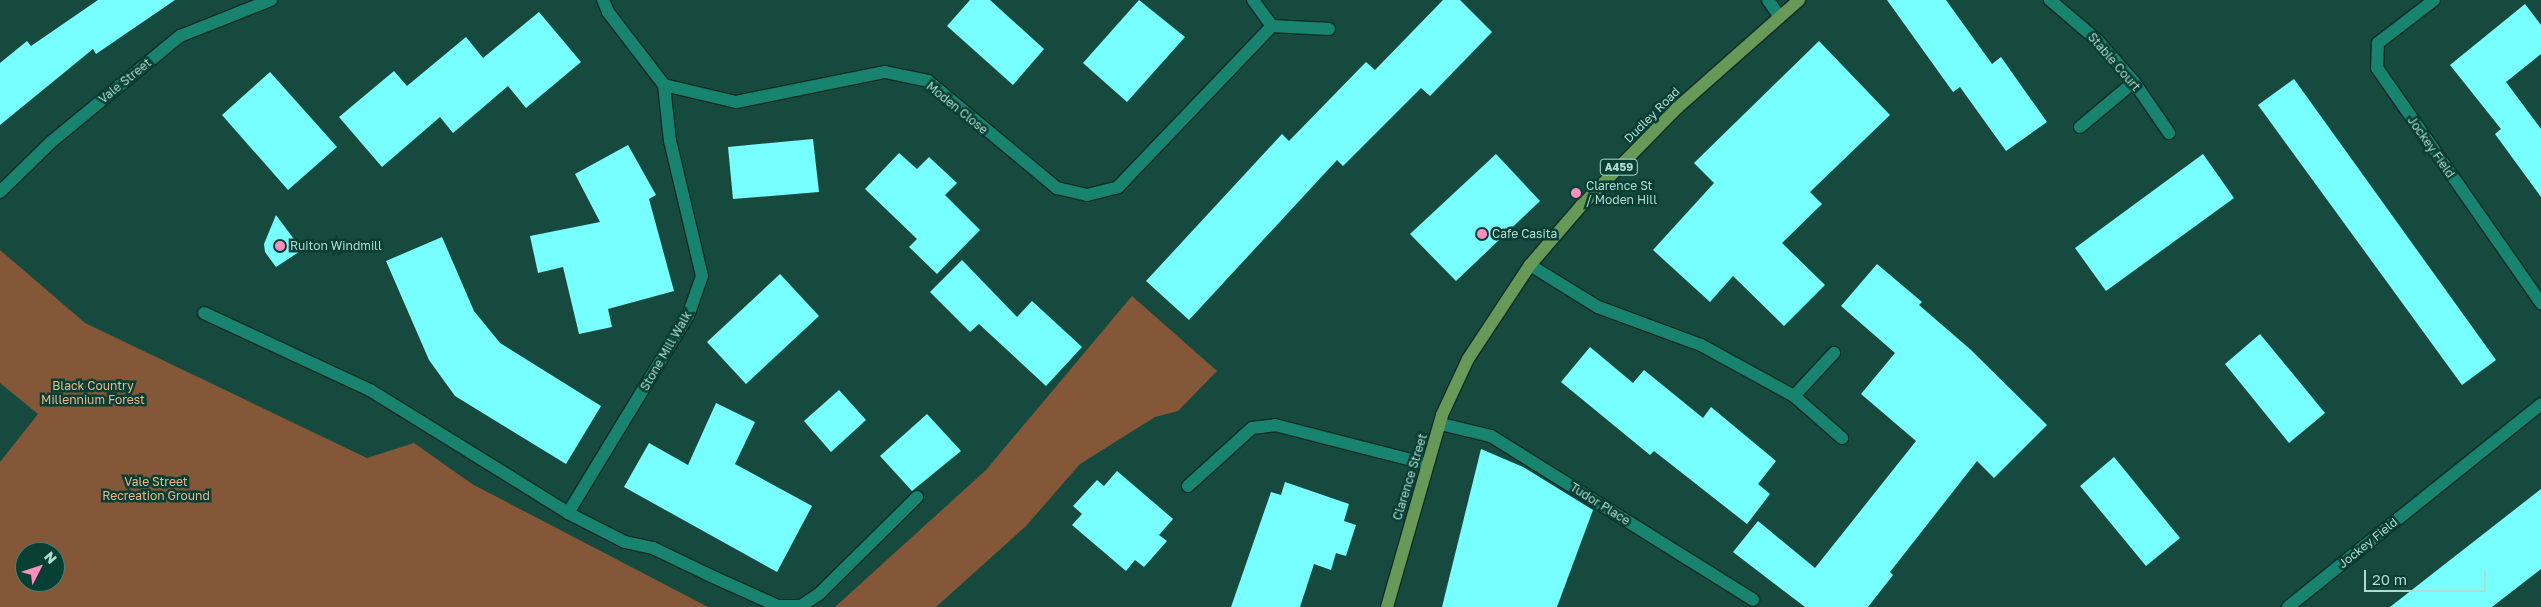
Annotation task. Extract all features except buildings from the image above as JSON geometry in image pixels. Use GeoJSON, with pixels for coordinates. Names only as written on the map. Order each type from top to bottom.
{"type":"FeatureCollection","features":[{"type":"Feature","properties":{"kind":"main road","name":"Dudley Road"},"geometry":{"type":"LineString","coordinates":[[1468,359],[1530,265],[1581,206],[1677,108],[1799,0]]}},
{"type":"Feature","properties":{"kind":"main road","name":"Clarence Street"},"geometry":{"type":"LineString","coordinates":[[1387,607],[1427,464],[1441,424],[1442,415],[1468,359]]}},
{"type":"Feature","properties":{"kind":"street","name":"Vale Street"},"geometry":{"type":"LineString","coordinates":[[0,192],[51,142],[180,36],[270,0]]}},
{"type":"Feature","properties":{"kind":"street"},"geometry":{"type":"LineString","coordinates":[[603,0],[608,12],[664,85]]}},
{"type":"Feature","properties":{"kind":"street"},"geometry":{"type":"LineString","coordinates":[[1253,0],[1272,26],[1329,29]]}},
{"type":"Feature","properties":{"kind":"street"},"geometry":{"type":"LineString","coordinates":[[1768,0],[1779,16]]}},
{"type":"Feature","properties":{"kind":"street","name":"Stable Court"},"geometry":{"type":"LineString","coordinates":[[2050,0],[2098,41],[2134,82],[2169,133]]}},
{"type":"Feature","properties":{"kind":"street","name":"Jockey Field"},"geometry":{"type":"LineString","coordinates":[[2434,0],[2378,43],[2377,68],[2541,303]]}},
{"type":"Feature","properties":{"kind":"street","name":"Moden Close"},"geometry":{"type":"LineString","coordinates":[[664,85],[736,102],[885,72],[928,81],[1057,188],[1087,195],[1118,187],[1272,26]]}},
{"type":"Feature","properties":{"kind":"street"},"geometry":{"type":"LineString","coordinates":[[2080,127],[2134,82]]}},
{"type":"Feature","properties":{"kind":"street","name":"Stone Mill Walk"},"geometry":{"type":"LineString","coordinates":[[568,513],[688,316],[702,276],[670,140],[664,85]]}},
{"type":"Feature","properties":{"kind":"street"},"geometry":{"type":"LineString","coordinates":[[1530,265],[1598,307],[1701,345],[1794,396],[1842,438]]}},
{"type":"Feature","properties":{"kind":"street"},"geometry":{"type":"LineString","coordinates":[[204,313],[370,390],[568,513],[625,542],[653,548],[778,606],[801,606],[819,594],[917,497]]}},
{"type":"Feature","properties":{"kind":"street"},"geometry":{"type":"LineString","coordinates":[[1794,396],[1834,353]]}},
{"type":"Feature","properties":{"kind":"street","name":"Jockey Field"},"geometry":{"type":"LineString","coordinates":[[2288,607],[2541,404]]}},
{"type":"Feature","properties":{"kind":"street","name":"Tudor Place"},"geometry":{"type":"LineString","coordinates":[[1441,424],[1491,436],[1754,600]]}},
{"type":"Feature","properties":{"kind":"street"},"geometry":{"type":"LineString","coordinates":[[1188,486],[1252,428],[1275,425],[1427,464]]}},
{"type":"Feature","properties":{"kind":"green space","name":"Vale Street Recreation Ground"},"geometry":{"type":"Polygon","coordinates":[[[0,250],[85,323],[367,458],[414,443],[472,484],[708,607],[0,607],[0,462],[38,414],[0,383],[0,250]]]}},
{"type":"Feature","properties":{"kind":"green space"},"geometry":{"type":"Polygon","coordinates":[[[1132,296],[1217,371],[1178,411],[1155,417],[1080,464],[1026,526],[936,607],[835,607],[986,470],[1132,296]]]}},
{"type":"Feature","properties":{"kind":"place","name":"Clarence St / Moden Hill"},"geometry":{"type":"Point","coordinates":[1576,193]}},
{"type":"Feature","properties":{"kind":"place","name":"Cafe Casita"},"geometry":{"type":"Point","coordinates":[1482,234]}},
{"type":"Feature","properties":{"kind":"place","name":"Ruiton Windmill"},"geometry":{"type":"Point","coordinates":[280,246]}},
{"type":"Feature","properties":{"kind":"park label","name":"Black Country Millennium Forest"},"geometry":{"type":"Point","coordinates":[93,393]}}]}
